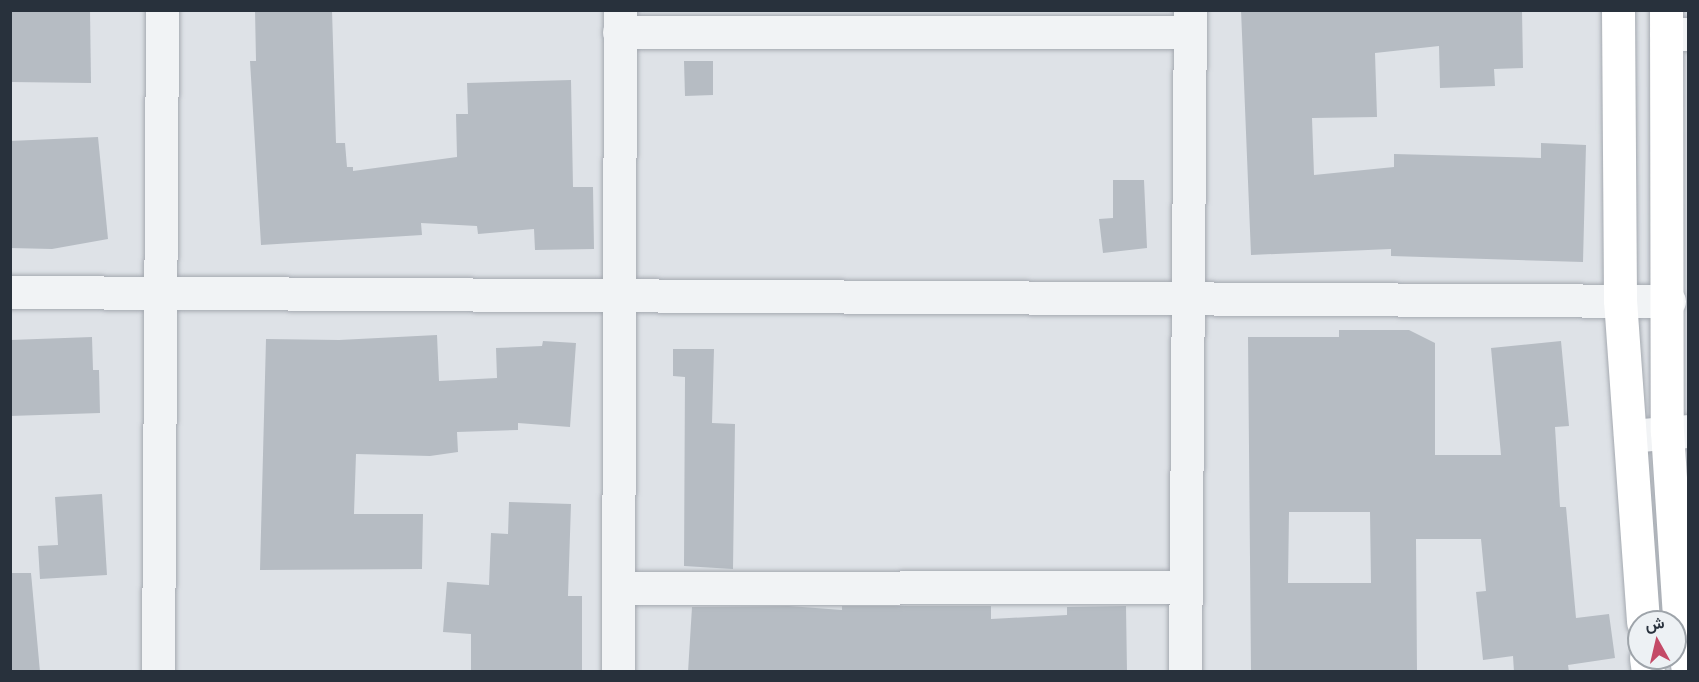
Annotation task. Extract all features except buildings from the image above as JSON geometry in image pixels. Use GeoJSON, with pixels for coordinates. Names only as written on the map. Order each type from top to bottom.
{"type":"FeatureCollection","features":[{"type":"Feature","properties":{"kind":"main road"},"geometry":{"type":"LineString","coordinates":[[1618,10],[1620,300],[1642,610]]}},
{"type":"Feature","properties":{"kind":"main road"},"geometry":{"type":"LineString","coordinates":[[1674,26],[1669,300],[1678,431],[1679,617],[1689,670]]}},
{"type":"Feature","properties":{"kind":"street"},"geometry":{"type":"LineString","coordinates":[[158,672],[162,10]]}},
{"type":"Feature","properties":{"kind":"street"},"geometry":{"type":"LineString","coordinates":[[618,672],[620,588],[619,21],[1190,21],[1185,672]]}},
{"type":"Feature","properties":{"kind":"street"},"geometry":{"type":"LineString","coordinates":[[10,292],[1669,300]]}},
{"type":"Feature","properties":{"kind":"street"},"geometry":{"type":"LineString","coordinates":[[1630,436],[1678,431]]}},
{"type":"Feature","properties":{"kind":"street"},"geometry":{"type":"LineString","coordinates":[[620,588],[1186,587]]}}]}
